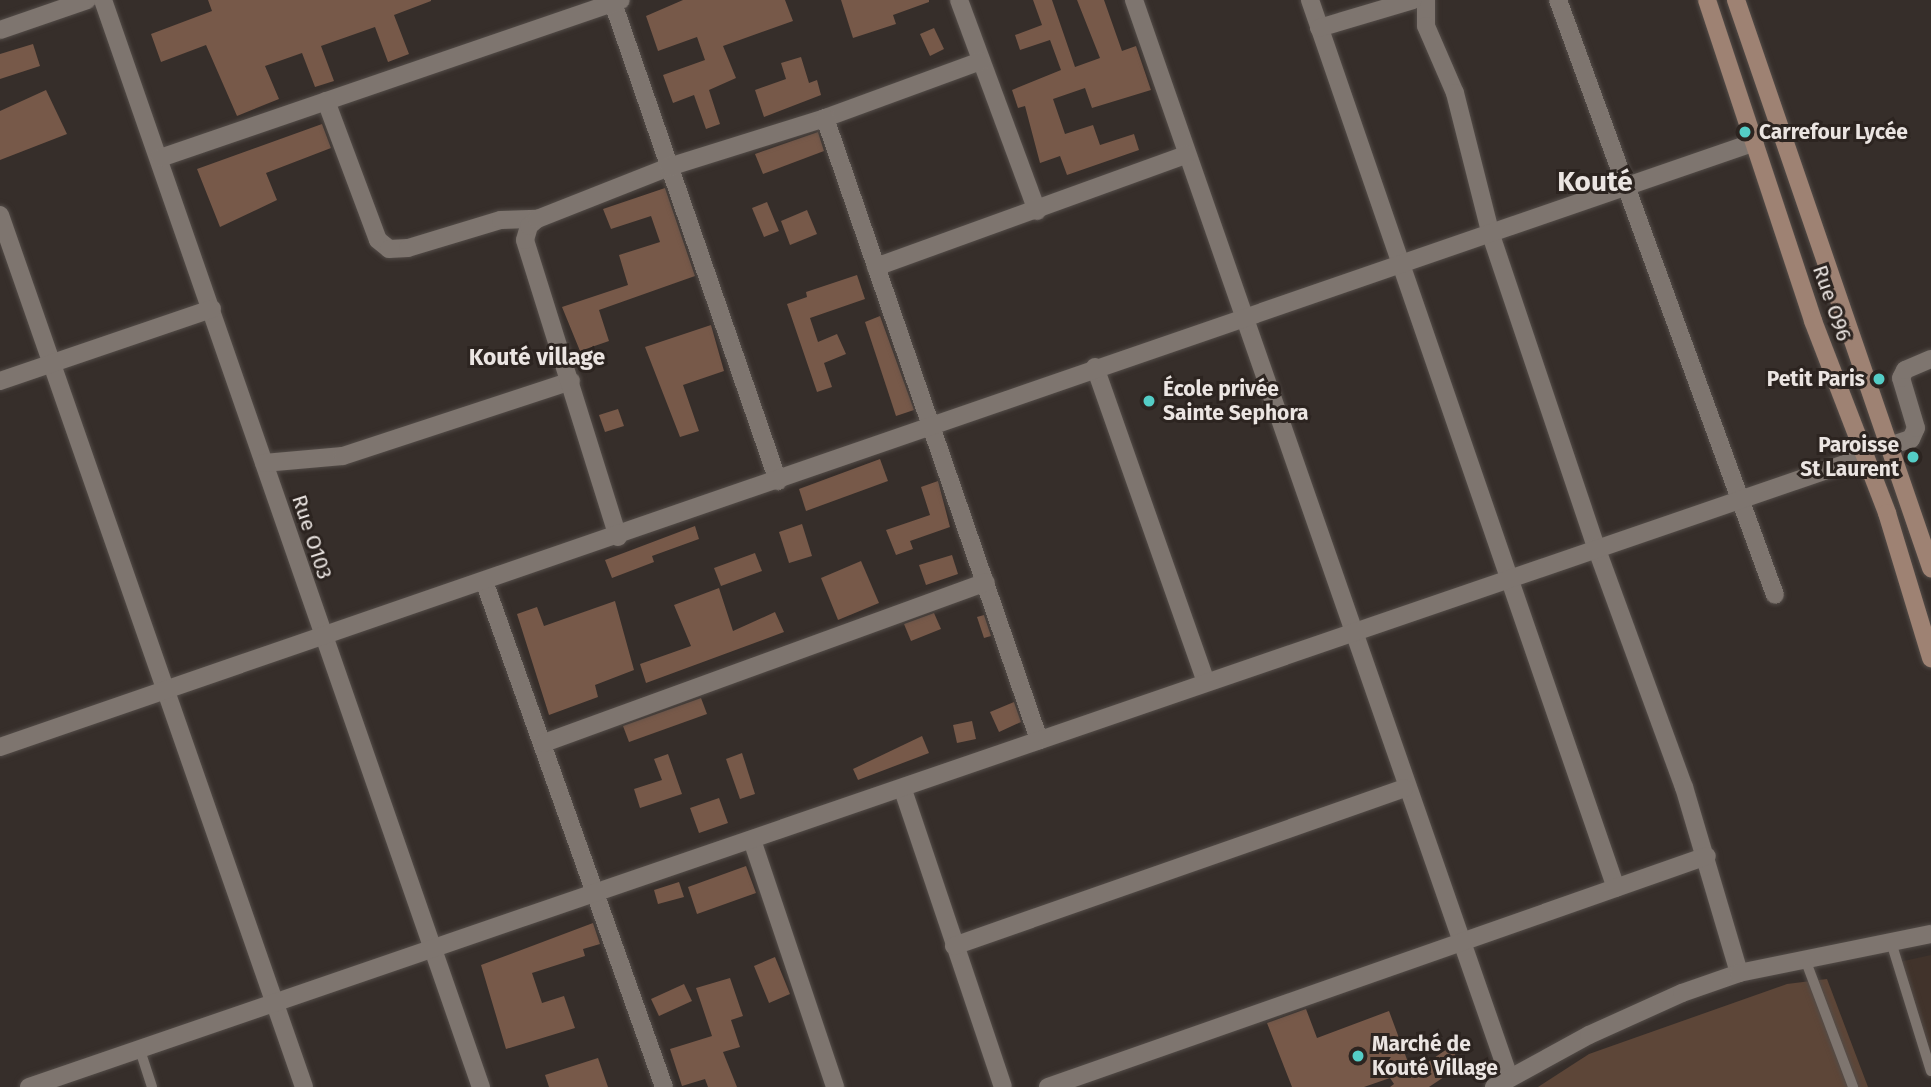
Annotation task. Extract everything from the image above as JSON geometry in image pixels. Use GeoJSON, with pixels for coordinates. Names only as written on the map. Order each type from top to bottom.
{"type":"FeatureCollection","features":[{"type":"Feature","properties":{"kind":"main road","name":"Rue O96"},"geometry":{"type":"LineString","coordinates":[[1707,0],[1813,321],[1865,457],[1931,658]]}},
{"type":"Feature","properties":{"kind":"main road","name":"Rue O96"},"geometry":{"type":"LineString","coordinates":[[1736,0],[1931,568]]}},
{"type":"Feature","properties":{"kind":"street"},"geometry":{"type":"LineString","coordinates":[[0,30],[87,0]]}},
{"type":"Feature","properties":{"kind":"street","name":"Rue O103"},"geometry":{"type":"LineString","coordinates":[[103,0],[212,309],[322,638],[436,950],[481,1087]]}},
{"type":"Feature","properties":{"kind":"street"},"geometry":{"type":"LineString","coordinates":[[959,0],[1037,211]]}},
{"type":"Feature","properties":{"kind":"street"},"geometry":{"type":"LineString","coordinates":[[1134,0],[1404,788],[1461,944],[1501,1082],[1633,1014],[1739,973],[1931,934]]}},
{"type":"Feature","properties":{"kind":"street"},"geometry":{"type":"LineString","coordinates":[[1310,0],[1616,888]]}},
{"type":"Feature","properties":{"kind":"street"},"geometry":{"type":"LineString","coordinates":[[1320,28],[1413,0]]}},
{"type":"Feature","properties":{"kind":"street"},"geometry":{"type":"LineString","coordinates":[[1426,0],[1426,26],[1455,93],[1492,235],[1596,547],[1707,856],[1739,973]]}},
{"type":"Feature","properties":{"kind":"street"},"geometry":{"type":"LineString","coordinates":[[1558,0],[1775,595]]}},
{"type":"Feature","properties":{"kind":"street"},"geometry":{"type":"LineString","coordinates":[[160,158],[615,1],[669,167],[778,481]]}},
{"type":"Feature","properties":{"kind":"street"},"geometry":{"type":"LineString","coordinates":[[326,101],[378,240],[389,249],[408,248],[501,220],[537,219],[669,167],[825,118],[981,61]]}},
{"type":"Feature","properties":{"kind":"street"},"geometry":{"type":"LineString","coordinates":[[825,118],[1039,740]]}},
{"type":"Feature","properties":{"kind":"street"},"geometry":{"type":"LineString","coordinates":[[0,747],[618,537],[929,424],[1492,235],[1755,142]]}},
{"type":"Feature","properties":{"kind":"street"},"geometry":{"type":"LineString","coordinates":[[877,267],[1186,155]]}},
{"type":"Feature","properties":{"kind":"street"},"geometry":{"type":"LineString","coordinates":[[0,215],[49,364],[167,692],[304,1087]]}},
{"type":"Feature","properties":{"kind":"street"},"geometry":{"type":"LineString","coordinates":[[537,219],[525,240],[618,537]]}},
{"type":"Feature","properties":{"kind":"street"},"geometry":{"type":"LineString","coordinates":[[0,381],[212,309]]}},
{"type":"Feature","properties":{"kind":"street"},"geometry":{"type":"LineString","coordinates":[[1889,446],[1911,439],[1916,428],[1901,378],[1905,370],[1931,359]]}},
{"type":"Feature","properties":{"kind":"street"},"geometry":{"type":"LineString","coordinates":[[1095,367],[1206,682]]}},
{"type":"Feature","properties":{"kind":"street"},"geometry":{"type":"LineString","coordinates":[[264,463],[343,456],[571,381]]}},
{"type":"Feature","properties":{"kind":"street"},"geometry":{"type":"LineString","coordinates":[[29,1087],[140,1050],[191,1028],[274,1006],[903,790],[1507,577],[1865,457]]}},
{"type":"Feature","properties":{"kind":"street"},"geometry":{"type":"LineString","coordinates":[[484,581],[599,893],[664,1087]]}},
{"type":"Feature","properties":{"kind":"street"},"geometry":{"type":"LineString","coordinates":[[544,743],[986,582]]}},
{"type":"Feature","properties":{"kind":"street"},"geometry":{"type":"LineString","coordinates":[[954,946],[1404,788]]}},
{"type":"Feature","properties":{"kind":"street"},"geometry":{"type":"LineString","coordinates":[[903,790],[1003,1087]]}},
{"type":"Feature","properties":{"kind":"street"},"geometry":{"type":"LineString","coordinates":[[752,840],[835,1087]]}},
{"type":"Feature","properties":{"kind":"street"},"geometry":{"type":"LineString","coordinates":[[1048,1087],[1707,856]]}},
{"type":"Feature","properties":{"kind":"lane"},"geometry":{"type":"LineString","coordinates":[[1891,942],[1931,1071]]}},
{"type":"Feature","properties":{"kind":"lane"},"geometry":{"type":"LineString","coordinates":[[1805,959],[1853,1087]]}},
{"type":"Feature","properties":{"kind":"lane"},"geometry":{"type":"LineString","coordinates":[[140,1050],[152,1087]]}},
{"type":"Feature","properties":{"kind":"shaded area"},"geometry":{"type":"Polygon","coordinates":[[[1931,955],[1931,1063],[1899,962],[1931,955]]]}},
{"type":"Feature","properties":{"kind":"shaded area"},"geometry":{"type":"Polygon","coordinates":[[[1827,979],[1868,1087],[1538,1087],[1589,1054],[1787,984],[1827,979]]]}},
{"type":"Feature","properties":{"kind":"building"},"geometry":{"type":"Polygon","coordinates":[[[208,0],[431,1],[394,15],[409,54],[388,62],[375,27],[321,46],[334,81],[315,87],[302,53],[265,66],[279,99],[237,116],[206,45],[161,62],[151,34],[212,11],[208,0]]]}},
{"type":"Feature","properties":{"kind":"building"},"geometry":{"type":"Polygon","coordinates":[[[683,0],[785,0],[793,21],[723,46],[736,78],[709,90],[720,124],[706,129],[694,95],[673,103],[663,75],[705,60],[697,37],[658,51],[646,16],[683,0]]]}},
{"type":"Feature","properties":{"kind":"building"},"geometry":{"type":"Polygon","coordinates":[[[841,0],[929,2],[893,15],[896,24],[853,38],[841,0]]]}},
{"type":"Feature","properties":{"kind":"building"},"geometry":{"type":"Polygon","coordinates":[[[1033,0],[1052,0],[1075,67],[1100,58],[1077,0],[1104,0],[1122,51],[1136,46],[1151,90],[1092,108],[1085,88],[1053,99],[1065,134],[1093,125],[1100,145],[1134,134],[1139,150],[1067,175],[1060,156],[1040,163],[1025,106],[1018,108],[1012,90],[1061,70],[1050,40],[1020,50],[1015,35],[1042,25],[1033,0]]]}},
{"type":"Feature","properties":{"kind":"building"},"geometry":{"type":"Polygon","coordinates":[[[934,28],[944,49],[930,56],[920,34],[934,28]]]}},
{"type":"Feature","properties":{"kind":"building"},"geometry":{"type":"Polygon","coordinates":[[[33,44],[40,66],[0,79],[0,54],[33,44]]]}},
{"type":"Feature","properties":{"kind":"building"},"geometry":{"type":"Polygon","coordinates":[[[801,57],[809,83],[817,80],[821,95],[764,117],[755,90],[786,79],[781,63],[801,57]]]}},
{"type":"Feature","properties":{"kind":"building"},"geometry":{"type":"Polygon","coordinates":[[[46,90],[67,134],[0,160],[0,111],[46,90]]]}},
{"type":"Feature","properties":{"kind":"building"},"geometry":{"type":"Polygon","coordinates":[[[322,124],[331,148],[266,173],[277,200],[220,227],[197,169],[322,124]]]}},
{"type":"Feature","properties":{"kind":"building"},"geometry":{"type":"Polygon","coordinates":[[[818,132],[824,151],[763,174],[755,154],[818,132]]]}},
{"type":"Feature","properties":{"kind":"building"},"geometry":{"type":"Polygon","coordinates":[[[665,188],[695,276],[599,310],[609,341],[580,351],[562,307],[628,285],[619,255],[660,242],[651,216],[611,229],[603,209],[665,188]]]}},
{"type":"Feature","properties":{"kind":"building"},"geometry":{"type":"Polygon","coordinates":[[[767,202],[779,231],[764,237],[752,208],[767,202]]]}},
{"type":"Feature","properties":{"kind":"building"},"geometry":{"type":"Polygon","coordinates":[[[807,210],[817,234],[790,245],[781,221],[807,210]]]}},
{"type":"Feature","properties":{"kind":"building"},"geometry":{"type":"Polygon","coordinates":[[[857,275],[865,299],[810,318],[818,342],[837,334],[846,354],[824,363],[832,387],[817,392],[787,304],[807,297],[806,292],[857,275]]]}},
{"type":"Feature","properties":{"kind":"building"},"geometry":{"type":"Polygon","coordinates":[[[880,316],[914,410],[896,416],[865,322],[880,316]]]}},
{"type":"Feature","properties":{"kind":"building"},"geometry":{"type":"Polygon","coordinates":[[[711,325],[724,371],[683,385],[699,431],[680,437],[645,347],[711,325]]]}},
{"type":"Feature","properties":{"kind":"building"},"geometry":{"type":"Polygon","coordinates":[[[618,409],[624,426],[605,432],[599,415],[618,409]]]}},
{"type":"Feature","properties":{"kind":"building"},"geometry":{"type":"Polygon","coordinates":[[[880,459],[888,481],[806,511],[799,489],[880,459]]]}},
{"type":"Feature","properties":{"kind":"building"},"geometry":{"type":"Polygon","coordinates":[[[938,481],[950,527],[910,541],[913,549],[896,555],[886,530],[930,515],[921,487],[938,481]]]}},
{"type":"Feature","properties":{"kind":"building"},"geometry":{"type":"Polygon","coordinates":[[[802,524],[812,556],[789,563],[779,532],[802,524]]]}},
{"type":"Feature","properties":{"kind":"building"},"geometry":{"type":"Polygon","coordinates":[[[695,526],[699,539],[652,556],[654,562],[612,578],[605,560],[695,526]]]}},
{"type":"Feature","properties":{"kind":"building"},"geometry":{"type":"Polygon","coordinates":[[[755,553],[762,571],[721,586],[714,568],[755,553]]]}},
{"type":"Feature","properties":{"kind":"building"},"geometry":{"type":"Polygon","coordinates":[[[952,555],[958,574],[926,585],[919,565],[952,555]]]}},
{"type":"Feature","properties":{"kind":"building"},"geometry":{"type":"Polygon","coordinates":[[[861,561],[879,603],[838,620],[821,578],[861,561]]]}},
{"type":"Feature","properties":{"kind":"building"},"geometry":{"type":"Polygon","coordinates":[[[719,588],[733,631],[775,612],[784,632],[646,683],[640,664],[691,646],[674,605],[719,588]]]}},
{"type":"Feature","properties":{"kind":"building"},"geometry":{"type":"Polygon","coordinates":[[[615,601],[634,670],[595,685],[598,697],[549,715],[517,614],[537,607],[544,626],[615,601]]]}},
{"type":"Feature","properties":{"kind":"building"},"geometry":{"type":"Polygon","coordinates":[[[934,613],[941,629],[911,641],[904,624],[934,613]]]}},
{"type":"Feature","properties":{"kind":"building"},"geometry":{"type":"Polygon","coordinates":[[[984,615],[991,636],[984,638],[977,617],[984,615]]]}},
{"type":"Feature","properties":{"kind":"building"},"geometry":{"type":"Polygon","coordinates":[[[701,698],[707,714],[629,742],[623,726],[701,698]]]}},
{"type":"Feature","properties":{"kind":"building"},"geometry":{"type":"Polygon","coordinates":[[[1014,702],[1021,722],[999,732],[990,712],[1014,702]]]}},
{"type":"Feature","properties":{"kind":"building"},"geometry":{"type":"Polygon","coordinates":[[[972,721],[976,739],[957,743],[953,725],[972,721]]]}},
{"type":"Feature","properties":{"kind":"building"},"geometry":{"type":"Polygon","coordinates":[[[922,736],[929,753],[858,780],[853,769],[922,736]]]}},
{"type":"Feature","properties":{"kind":"building"},"geometry":{"type":"Polygon","coordinates":[[[742,753],[755,794],[740,799],[726,759],[742,753]]]}},
{"type":"Feature","properties":{"kind":"building"},"geometry":{"type":"Polygon","coordinates":[[[668,754],[682,794],[640,808],[634,789],[662,780],[654,759],[668,754]]]}},
{"type":"Feature","properties":{"kind":"building"},"geometry":{"type":"Polygon","coordinates":[[[719,798],[728,823],[699,833],[690,808],[719,798]]]}},
{"type":"Feature","properties":{"kind":"building"},"geometry":{"type":"Polygon","coordinates":[[[746,866],[756,893],[697,914],[688,887],[746,866]]]}},
{"type":"Feature","properties":{"kind":"building"},"geometry":{"type":"Polygon","coordinates":[[[679,882],[684,897],[658,904],[654,890],[679,882]]]}},
{"type":"Feature","properties":{"kind":"building"},"geometry":{"type":"Polygon","coordinates":[[[593,923],[600,944],[583,949],[585,956],[532,973],[542,1003],[564,996],[575,1028],[506,1049],[481,965],[593,923]]]}},
{"type":"Feature","properties":{"kind":"building"},"geometry":{"type":"Polygon","coordinates":[[[775,957],[790,994],[769,1003],[754,966],[775,957]]]}},
{"type":"Feature","properties":{"kind":"building"},"geometry":{"type":"Polygon","coordinates":[[[730,978],[743,1016],[731,1020],[740,1047],[723,1052],[737,1087],[708,1087],[705,1079],[682,1086],[670,1049],[712,1036],[696,988],[730,978]]]}},
{"type":"Feature","properties":{"kind":"building"},"geometry":{"type":"Polygon","coordinates":[[[684,984],[692,1001],[659,1016],[651,999],[684,984]]]}},
{"type":"Feature","properties":{"kind":"building"},"geometry":{"type":"Polygon","coordinates":[[[1306,1009],[1317,1038],[1389,1011],[1412,1073],[1450,1047],[1462,1065],[1429,1087],[1390,1087],[1394,1084],[1390,1078],[1364,1087],[1292,1087],[1267,1023],[1306,1009]]]}},
{"type":"Feature","properties":{"kind":"building"},"geometry":{"type":"Polygon","coordinates":[[[598,1058],[608,1087],[549,1087],[545,1075],[598,1058]]]}},
{"type":"Feature","properties":{"kind":"place","name":"Carrefour Lycée"},"geometry":{"type":"Point","coordinates":[1745,132]}},
{"type":"Feature","properties":{"kind":"place","name":"Petit Paris"},"geometry":{"type":"Point","coordinates":[1879,379]}},
{"type":"Feature","properties":{"kind":"place","name":"École privée Sainte Sephora"},"geometry":{"type":"Point","coordinates":[1149,401]}},
{"type":"Feature","properties":{"kind":"place","name":"Paroisse St Laurent"},"geometry":{"type":"Point","coordinates":[1913,457]}},
{"type":"Feature","properties":{"kind":"place","name":"Marché de Kouté Village"},"geometry":{"type":"Point","coordinates":[1358,1056]}},
{"type":"Feature","properties":{"kind":"district","name":"Kouté"},"geometry":{"type":"Point","coordinates":[1595,182]}},
{"type":"Feature","properties":{"kind":"district","name":"Kouté village"},"geometry":{"type":"Point","coordinates":[537,357]}}]}
